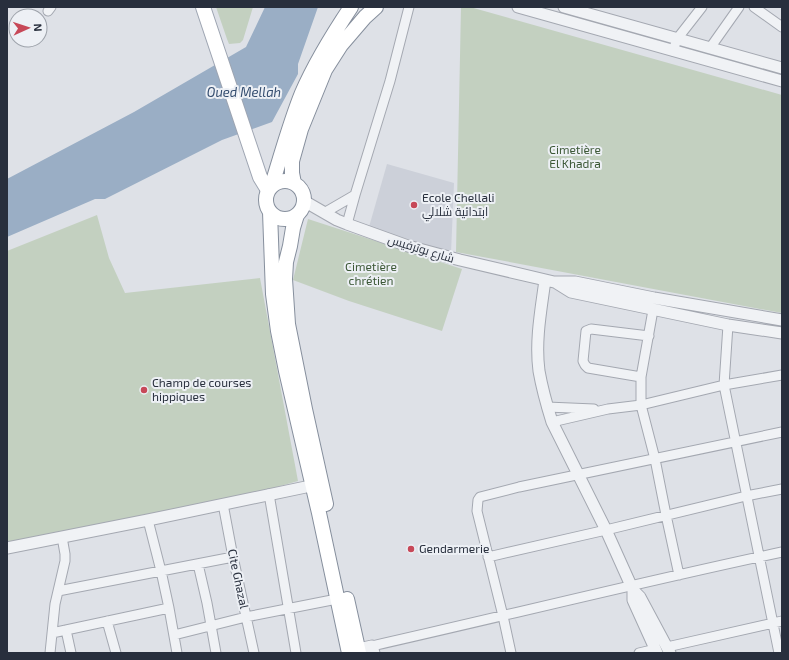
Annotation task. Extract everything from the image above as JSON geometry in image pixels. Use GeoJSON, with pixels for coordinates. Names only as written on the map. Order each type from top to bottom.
{"type":"FeatureCollection","features":[{"type":"Feature","properties":{"kind":"main road"},"geometry":{"type":"LineString","coordinates":[[203,7],[260,177],[271,187]]}},
{"type":"Feature","properties":{"kind":"main road"},"geometry":{"type":"LineString","coordinates":[[297,215],[286,219],[280,219],[274,216],[267,207],[266,196],[271,187],[302,93],[315,65],[351,7]]}},
{"type":"Feature","properties":{"kind":"main road"},"geometry":{"type":"LineString","coordinates":[[294,183],[292,161],[301,129],[325,70],[341,45],[365,17],[376,7]]}},
{"type":"Feature","properties":{"kind":"main road"},"geometry":{"type":"LineString","coordinates":[[271,187],[278,182],[283,181],[294,183],[301,191],[304,201],[297,215],[293,228],[286,262],[285,279],[288,324],[305,409],[337,599],[355,652]]}},
{"type":"Feature","properties":{"kind":"main road"},"geometry":{"type":"LineString","coordinates":[[270,212],[273,294],[278,331],[286,371],[317,484],[355,652]]}},
{"type":"Feature","properties":{"kind":"street"},"geometry":{"type":"LineString","coordinates":[[348,224],[355,195],[390,80],[409,7]]}},
{"type":"Feature","properties":{"kind":"street"},"geometry":{"type":"LineString","coordinates":[[518,7],[782,81]]}},
{"type":"Feature","properties":{"kind":"street"},"geometry":{"type":"LineString","coordinates":[[564,7],[782,68]]}},
{"type":"Feature","properties":{"kind":"street"},"geometry":{"type":"LineString","coordinates":[[673,50],[677,39],[702,7]]}},
{"type":"Feature","properties":{"kind":"street"},"geometry":{"type":"LineString","coordinates":[[710,48],[739,7]]}},
{"type":"Feature","properties":{"kind":"street"},"geometry":{"type":"LineString","coordinates":[[754,7],[782,27]]}},
{"type":"Feature","properties":{"kind":"street"},"geometry":{"type":"LineString","coordinates":[[324,212],[355,195]]}},
{"type":"Feature","properties":{"kind":"street","name":"شارع بوترفيس"},"geometry":{"type":"LineString","coordinates":[[304,201],[348,224],[408,246],[549,281]]}},
{"type":"Feature","properties":{"kind":"street"},"geometry":{"type":"LineString","coordinates":[[549,281],[571,292],[728,325],[782,333]]}},
{"type":"Feature","properties":{"kind":"street"},"geometry":{"type":"LineString","coordinates":[[549,281],[575,282],[654,298],[782,320]]}},
{"type":"Feature","properties":{"kind":"street"},"geometry":{"type":"LineString","coordinates":[[549,281],[538,337],[539,371],[547,407],[552,422],[606,530],[632,587],[633,600],[662,650]]}},
{"type":"Feature","properties":{"kind":"street"},"geometry":{"type":"LineString","coordinates":[[653,310],[641,377],[641,405],[655,459],[679,575]]}},
{"type":"Feature","properties":{"kind":"street"},"geometry":{"type":"LineString","coordinates":[[728,325],[724,385],[759,557],[778,622],[779,653]]}},
{"type":"Feature","properties":{"kind":"street"},"geometry":{"type":"LineString","coordinates":[[641,377],[588,368],[584,365],[583,361],[586,331],[591,329],[649,336]]}},
{"type":"Feature","properties":{"kind":"street"},"geometry":{"type":"LineString","coordinates":[[552,422],[608,409],[641,405],[724,385],[782,375]]}},
{"type":"Feature","properties":{"kind":"street"},"geometry":{"type":"LineString","coordinates":[[547,407],[608,409]]}},
{"type":"Feature","properties":{"kind":"street"},"geometry":{"type":"LineString","coordinates":[[510,653],[503,616],[477,510],[478,500],[480,497],[519,487],[782,432]]}},
{"type":"Feature","properties":{"kind":"street"},"geometry":{"type":"LineString","coordinates":[[7,548],[317,484]]}},
{"type":"Feature","properties":{"kind":"street"},"geometry":{"type":"LineString","coordinates":[[488,557],[746,496],[782,489]]}},
{"type":"Feature","properties":{"kind":"street"},"geometry":{"type":"LineString","coordinates":[[269,494],[296,653]]}},
{"type":"Feature","properties":{"kind":"street","name":"Cite Ghazal"},"geometry":{"type":"LineString","coordinates":[[223,504],[254,653]]}},
{"type":"Feature","properties":{"kind":"street"},"geometry":{"type":"LineString","coordinates":[[148,520],[162,571],[177,653]]}},
{"type":"Feature","properties":{"kind":"street"},"geometry":{"type":"LineString","coordinates":[[50,653],[55,604],[65,561],[62,537]]}},
{"type":"Feature","properties":{"kind":"street"},"geometry":{"type":"LineString","coordinates":[[355,652],[373,649],[503,616],[782,552]]}},
{"type":"Feature","properties":{"kind":"street"},"geometry":{"type":"LineString","coordinates":[[58,591],[233,557]]}},
{"type":"Feature","properties":{"kind":"street"},"geometry":{"type":"LineString","coordinates":[[198,564],[216,653]]}},
{"type":"Feature","properties":{"kind":"street"},"geometry":{"type":"LineString","coordinates":[[174,635],[337,599]]}},
{"type":"Feature","properties":{"kind":"street"},"geometry":{"type":"LineString","coordinates":[[52,633],[169,608]]}},
{"type":"Feature","properties":{"kind":"street"},"geometry":{"type":"LineString","coordinates":[[107,621],[116,653]]}},
{"type":"Feature","properties":{"kind":"street"},"geometry":{"type":"LineString","coordinates":[[639,653],[662,650],[778,622]]}},
{"type":"Feature","properties":{"kind":"street"},"geometry":{"type":"LineString","coordinates":[[66,630],[71,653]]}},
{"type":"Feature","properties":{"kind":"shaded area","name":"Ecole Chellali ابتدائية شلالي"},"geometry":{"type":"Polygon","coordinates":[[[387,164],[454,183],[451,253],[369,227],[387,164]]]}},
{"type":"Feature","properties":{"kind":"green space"},"geometry":{"type":"Polygon","coordinates":[[[216,7],[253,7],[243,40],[240,43],[229,44],[216,7]]]}},
{"type":"Feature","properties":{"kind":"green space","name":"Cimetière El Khadra"},"geometry":{"type":"Polygon","coordinates":[[[461,7],[470,7],[782,95],[782,313],[456,252],[461,7]]]}},
{"type":"Feature","properties":{"kind":"green space","name":"Champ de courses hippiques"},"geometry":{"type":"Polygon","coordinates":[[[97,215],[109,258],[125,293],[260,278],[298,481],[227,501],[7,546],[7,251],[97,215]]]}},
{"type":"Feature","properties":{"kind":"green space","name":"Cimetière chrétien"},"geometry":{"type":"Polygon","coordinates":[[[308,219],[462,269],[442,331],[349,301],[293,280],[308,219]]]}},
{"type":"Feature","properties":{"kind":"water","name":"Oued Mellah"},"geometry":{"type":"Polygon","coordinates":[[[265,7],[318,7],[298,64],[298,74],[272,122],[222,140],[105,199],[95,199],[7,237],[7,179],[134,112],[246,47],[265,7]]]}},
{"type":"Feature","properties":{"kind":"place","name":"Ecole Chellali ابتدائية شلالي"},"geometry":{"type":"Point","coordinates":[414,205]}},
{"type":"Feature","properties":{"kind":"place","name":"Champ de courses hippiques"},"geometry":{"type":"Point","coordinates":[144,390]}},
{"type":"Feature","properties":{"kind":"place","name":"Gendarmerie"},"geometry":{"type":"Point","coordinates":[411,549]}}]}
